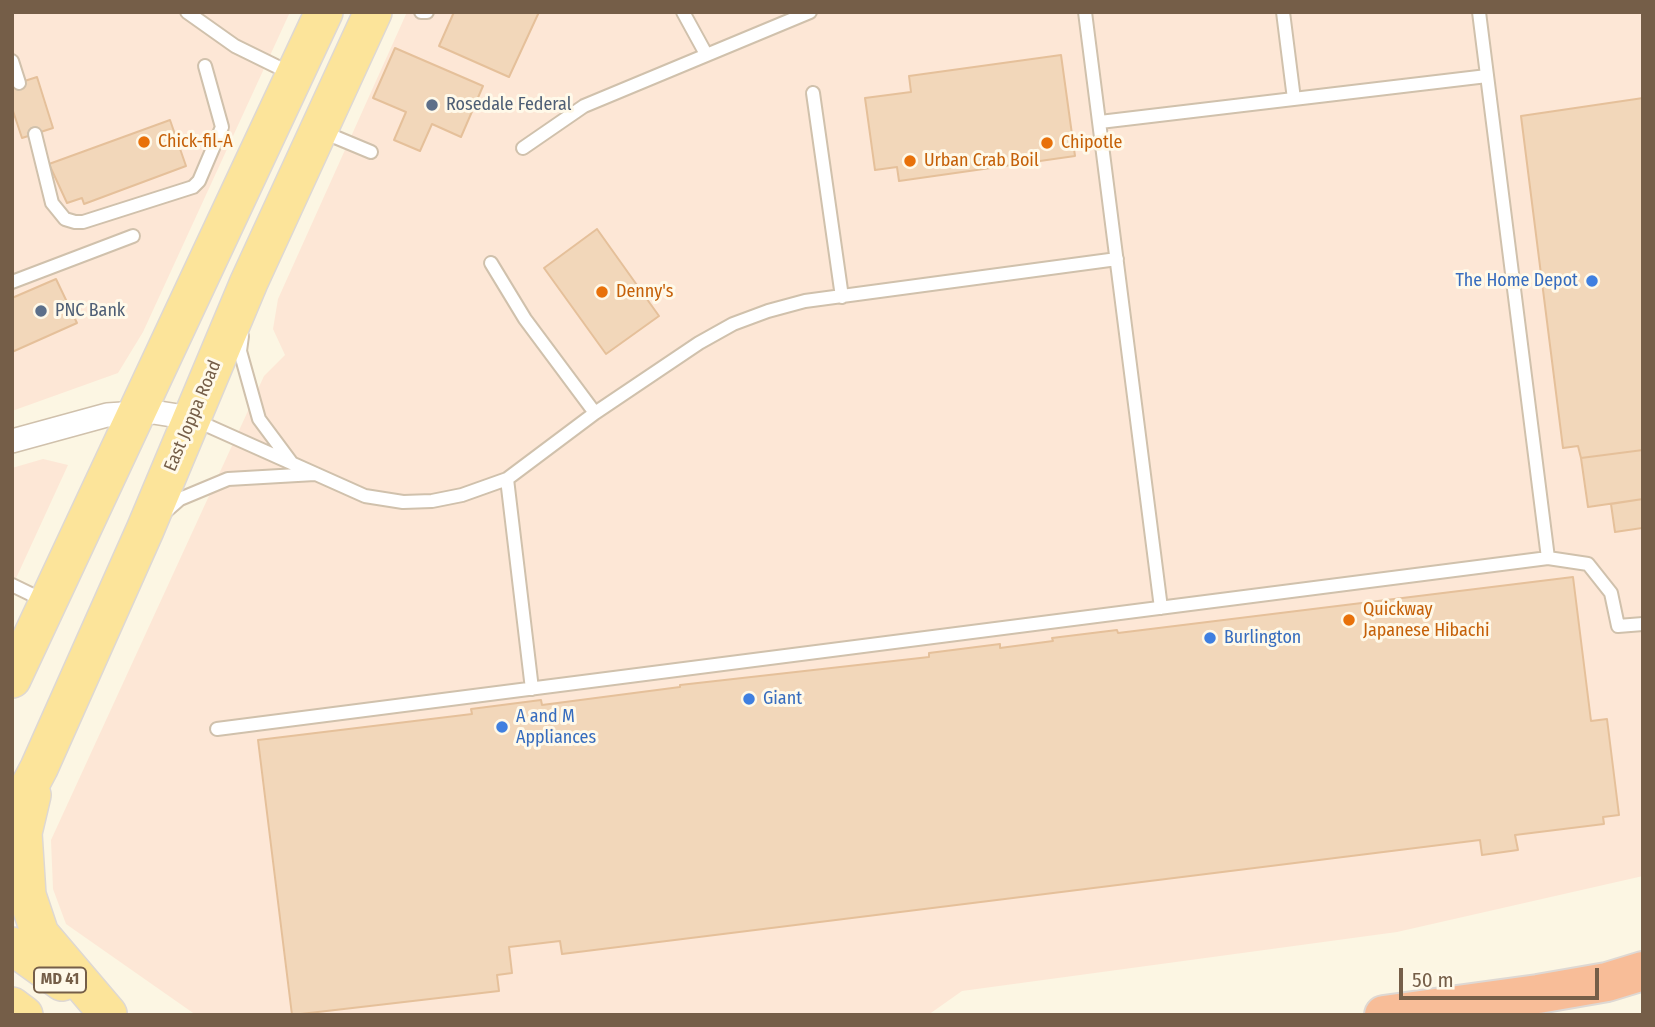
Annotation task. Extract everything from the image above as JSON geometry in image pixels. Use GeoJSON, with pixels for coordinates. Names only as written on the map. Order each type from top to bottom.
{"type":"FeatureCollection","features":[{"type":"Feature","properties":{"kind":"highway"},"geometry":{"type":"LineString","coordinates":[[1384,1015],[1538,994],[1607,982],[1643,971]]}},
{"type":"Feature","properties":{"kind":"main road"},"geometry":{"type":"LineString","coordinates":[[12,679],[324,12]]}},
{"type":"Feature","properties":{"kind":"main road","name":"East Joppa Road"},"geometry":{"type":"LineString","coordinates":[[12,819],[39,768],[145,530],[249,282],[373,12]]}},
{"type":"Feature","properties":{"kind":"main road"},"geometry":{"type":"LineString","coordinates":[[39,768],[23,833],[27,895],[40,934],[108,1014]]}},
{"type":"Feature","properties":{"kind":"main road","name":"MD 41"},"geometry":{"type":"LineString","coordinates":[[12,946],[108,1014]]}},
{"type":"Feature","properties":{"kind":"main road","name":"MD 41"},"geometry":{"type":"LineString","coordinates":[[12,1006],[24,1015]]}},
{"type":"Feature","properties":{"kind":"street"},"geometry":{"type":"LineString","coordinates":[[12,441],[84,420],[137,412],[191,418]]}},
{"type":"Feature","properties":{"kind":"lane"},"geometry":{"type":"LineString","coordinates":[[187,12],[235,46],[295,76]]}},
{"type":"Feature","properties":{"kind":"lane"},"geometry":{"type":"LineString","coordinates":[[421,12],[427,12]]}},
{"type":"Feature","properties":{"kind":"lane"},"geometry":{"type":"LineString","coordinates":[[523,148],[584,106],[810,12]]}},
{"type":"Feature","properties":{"kind":"lane"},"geometry":{"type":"LineString","coordinates":[[1086,12],[1161,608]]}},
{"type":"Feature","properties":{"kind":"lane"},"geometry":{"type":"LineString","coordinates":[[1283,12],[1294,99]]}},
{"type":"Feature","properties":{"kind":"lane"},"geometry":{"type":"LineString","coordinates":[[1479,12],[1548,558]]}},
{"type":"Feature","properties":{"kind":"lane"},"geometry":{"type":"LineString","coordinates":[[688,13],[706,54]]}},
{"type":"Feature","properties":{"kind":"lane"},"geometry":{"type":"LineString","coordinates":[[12,61],[19,83]]}},
{"type":"Feature","properties":{"kind":"lane"},"geometry":{"type":"LineString","coordinates":[[35,134],[52,203],[65,219],[75,222],[193,187],[199,181],[222,127],[205,66]]}},
{"type":"Feature","properties":{"kind":"lane"},"geometry":{"type":"LineString","coordinates":[[1100,122],[1488,76]]}},
{"type":"Feature","properties":{"kind":"lane"},"geometry":{"type":"LineString","coordinates":[[813,93],[842,297]]}},
{"type":"Feature","properties":{"kind":"lane"},"geometry":{"type":"LineString","coordinates":[[319,131],[371,152]]}},
{"type":"Feature","properties":{"kind":"lane"},"geometry":{"type":"LineString","coordinates":[[12,282],[133,236]]}},
{"type":"Feature","properties":{"kind":"lane"},"geometry":{"type":"LineString","coordinates":[[191,418],[365,496],[403,502],[432,501],[462,495],[507,479],[595,413],[733,324],[806,301],[1117,259]]}},
{"type":"Feature","properties":{"kind":"lane"},"geometry":{"type":"LineString","coordinates":[[491,263],[525,319],[595,413]]}},
{"type":"Feature","properties":{"kind":"lane"},"geometry":{"type":"LineString","coordinates":[[249,282],[240,351],[259,419],[291,462]]}},
{"type":"Feature","properties":{"kind":"lane"},"geometry":{"type":"LineString","coordinates":[[145,530],[180,499],[228,479],[317,474]]}},
{"type":"Feature","properties":{"kind":"lane"},"geometry":{"type":"LineString","coordinates":[[507,479],[532,689]]}},
{"type":"Feature","properties":{"kind":"lane"},"geometry":{"type":"LineString","coordinates":[[217,729],[1548,558],[1588,564],[1611,593],[1618,626],[1643,624]]}},
{"type":"Feature","properties":{"kind":"lane"},"geometry":{"type":"LineString","coordinates":[[12,585],[48,602]]}},
{"type":"Feature","properties":{"kind":"shaded area"},"geometry":{"type":"Polygon","coordinates":[[[12,12],[290,12],[143,332],[118,373],[12,411],[12,12]]]}},
{"type":"Feature","properties":{"kind":"shaded area"},"geometry":{"type":"Polygon","coordinates":[[[407,12],[1643,12],[1643,876],[1397,932],[962,991],[928,1015],[196,1015],[66,924],[53,889],[51,840],[264,376],[285,355],[273,329],[278,299],[407,12]]]}},
{"type":"Feature","properties":{"kind":"shaded area"},"geometry":{"type":"Polygon","coordinates":[[[43,459],[68,465],[12,587],[12,468],[43,459]]]}},
{"type":"Feature","properties":{"kind":"building"},"geometry":{"type":"Polygon","coordinates":[[[454,12],[539,12],[509,77],[439,46],[454,12]]]}},
{"type":"Feature","properties":{"kind":"building","name":"Rosedale Federal"},"geometry":{"type":"Polygon","coordinates":[[[395,48],[483,86],[461,137],[432,124],[420,151],[394,140],[406,112],[373,98],[395,48]]]}},
{"type":"Feature","properties":{"kind":"building"},"geometry":{"type":"Polygon","coordinates":[[[1061,55],[1075,156],[899,181],[897,167],[875,170],[865,98],[911,92],[909,76],[1061,55]]]}},
{"type":"Feature","properties":{"kind":"building"},"geometry":{"type":"Polygon","coordinates":[[[37,77],[53,128],[22,138],[12,108],[12,85],[37,77]]]}},
{"type":"Feature","properties":{"kind":"building","name":"The Home Depot"},"geometry":{"type":"Polygon","coordinates":[[[1643,98],[1643,450],[1581,458],[1578,446],[1563,448],[1521,116],[1643,98]]]}},
{"type":"Feature","properties":{"kind":"building","name":"Chick-fil-A"},"geometry":{"type":"Polygon","coordinates":[[[170,120],[186,166],[84,204],[82,198],[67,203],[49,164],[170,120]]]}},
{"type":"Feature","properties":{"kind":"building","name":"Denny's"},"geometry":{"type":"Polygon","coordinates":[[[597,229],[659,316],[606,354],[544,268],[597,229]]]}},
{"type":"Feature","properties":{"kind":"building","name":"PNC Bank"},"geometry":{"type":"Polygon","coordinates":[[[56,279],[77,323],[12,352],[12,298],[56,279]]]}},
{"type":"Feature","properties":{"kind":"building"},"geometry":{"type":"Polygon","coordinates":[[[1643,450],[1643,499],[1588,507],[1581,458],[1643,450]]]}},
{"type":"Feature","properties":{"kind":"building"},"geometry":{"type":"Polygon","coordinates":[[[1643,499],[1643,532],[1642,528],[1615,532],[1611,504],[1643,499]]]}},
{"type":"Feature","properties":{"kind":"building"},"geometry":{"type":"Polygon","coordinates":[[[1573,577],[1591,721],[1607,719],[1619,815],[1603,817],[1604,824],[1515,835],[1518,850],[1482,855],[1480,840],[562,954],[560,941],[509,947],[512,973],[497,975],[499,991],[292,1015],[258,740],[472,714],[471,709],[541,700],[542,705],[680,685],[929,657],[929,653],[1000,644],[1000,648],[1053,641],[1052,638],[1117,630],[1118,633],[1573,577]]]}},
{"type":"Feature","properties":{"kind":"place","name":"Rosedale Federal"},"geometry":{"type":"Point","coordinates":[432,105]}},
{"type":"Feature","properties":{"kind":"place","name":"Chick-fil-A"},"geometry":{"type":"Point","coordinates":[144,142]}},
{"type":"Feature","properties":{"kind":"place","name":"Chipotle"},"geometry":{"type":"Point","coordinates":[1047,143]}},
{"type":"Feature","properties":{"kind":"place","name":"Urban Crab Boil"},"geometry":{"type":"Point","coordinates":[910,161]}},
{"type":"Feature","properties":{"kind":"place","name":"The Home Depot"},"geometry":{"type":"Point","coordinates":[1592,281]}},
{"type":"Feature","properties":{"kind":"place","name":"Denny's"},"geometry":{"type":"Point","coordinates":[602,292]}},
{"type":"Feature","properties":{"kind":"place","name":"PNC Bank"},"geometry":{"type":"Point","coordinates":[41,311]}},
{"type":"Feature","properties":{"kind":"place","name":"Quickway Japanese Hibachi"},"geometry":{"type":"Point","coordinates":[1349,620]}},
{"type":"Feature","properties":{"kind":"place","name":"Burlington"},"geometry":{"type":"Point","coordinates":[1210,638]}},
{"type":"Feature","properties":{"kind":"place","name":"Giant"},"geometry":{"type":"Point","coordinates":[749,699]}},
{"type":"Feature","properties":{"kind":"place","name":"A and M Appliances"},"geometry":{"type":"Point","coordinates":[502,727]}}]}
